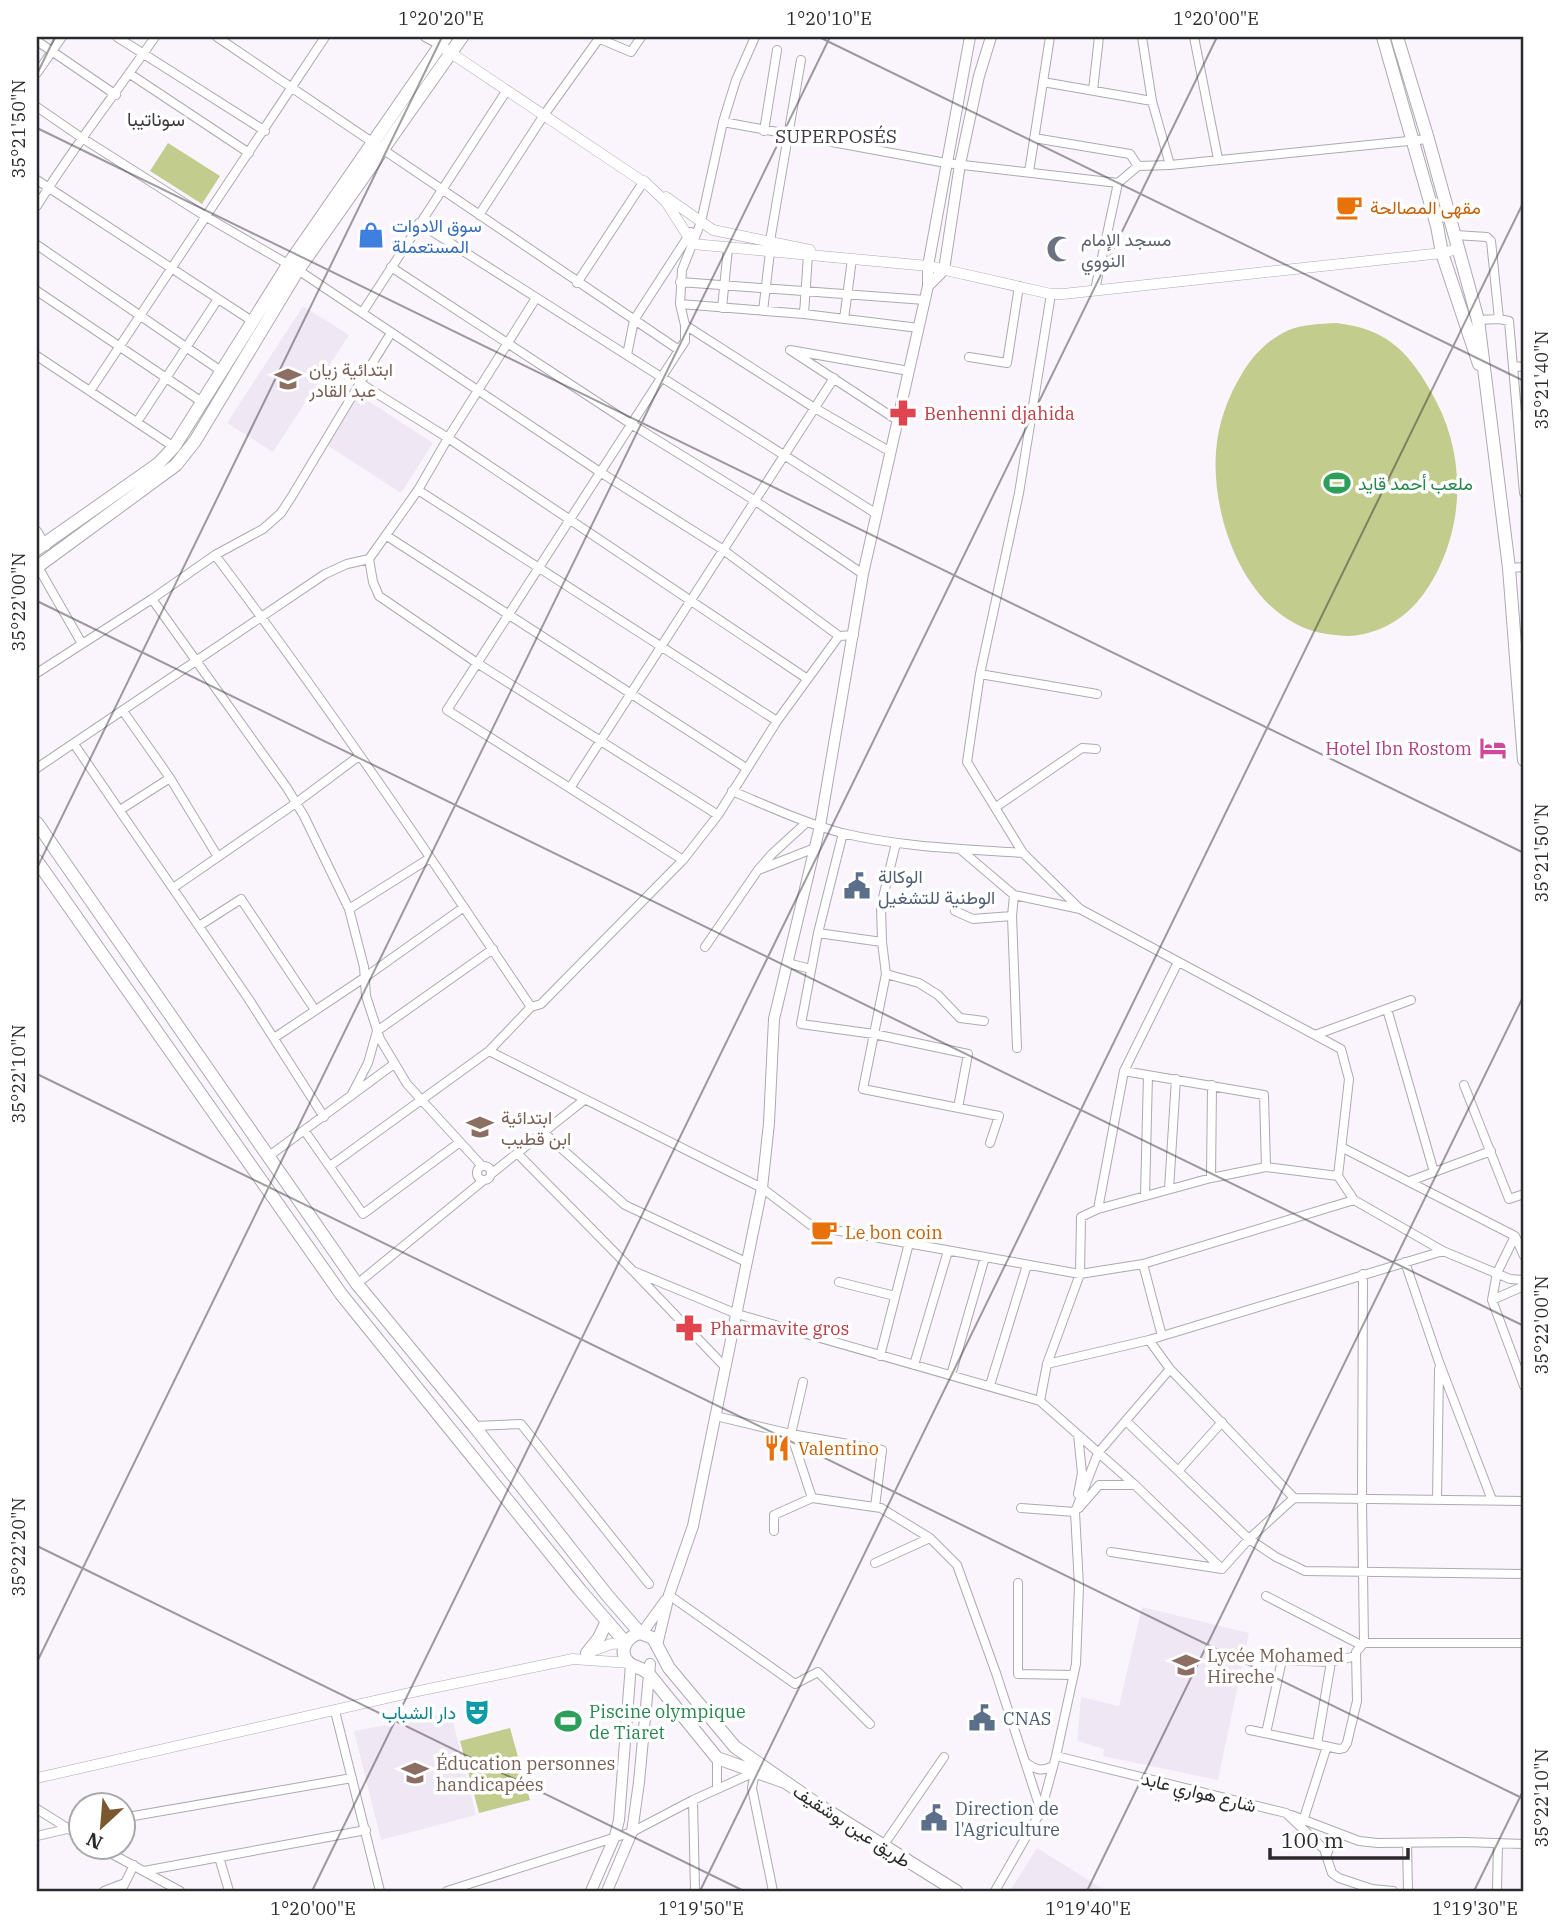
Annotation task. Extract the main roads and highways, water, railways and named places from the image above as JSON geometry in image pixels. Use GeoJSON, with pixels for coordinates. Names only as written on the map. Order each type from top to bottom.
{"type":"FeatureCollection","features":[{"type":"Feature","properties":{"kind":"main road"},"geometry":{"type":"LineString","coordinates":[[41,546],[158,464],[174,447],[252,321],[293,268],[445,45],[462,37]]}},
{"type":"Feature","properties":{"kind":"main road"},"geometry":{"type":"LineString","coordinates":[[591,1891],[615,1836],[623,1778],[624,1734],[640,1666],[656,1657],[669,1595],[693,1526],[726,1368],[762,1188],[769,1124],[774,1019],[820,826],[875,513],[928,286],[928,266],[970,37]]}},
{"type":"Feature","properties":{"kind":"main road"},"geometry":{"type":"LineString","coordinates":[[928,286],[944,270],[960,164],[990,37]]}},
{"type":"Feature","properties":{"kind":"main road"},"geometry":{"type":"LineString","coordinates":[[1383,37],[1414,141],[1442,253],[1489,394]]}},
{"type":"Feature","properties":{"kind":"main road"},"geometry":{"type":"LineString","coordinates":[[1397,37],[1478,320],[1509,568],[1524,760]]}},
{"type":"Feature","properties":{"kind":"main road"},"geometry":{"type":"LineString","coordinates":[[37,567],[176,465],[195,441],[293,268]]}},
{"type":"Feature","properties":{"kind":"main road"},"geometry":{"type":"LineString","coordinates":[[37,823],[357,1284],[474,1426],[607,1595],[641,1633],[650,1636],[669,1668],[735,1747],[785,1782]]}},
{"type":"Feature","properties":{"kind":"main road"},"geometry":{"type":"LineString","coordinates":[[37,861],[341,1294],[625,1642]]}},
{"type":"Feature","properties":{"kind":"main road"},"geometry":{"type":"LineString","coordinates":[[669,1595],[641,1633],[631,1636],[625,1642],[624,1653],[640,1666],[717,1758],[785,1782]]}},
{"type":"Feature","properties":{"kind":"main road"},"geometry":{"type":"LineString","coordinates":[[587,1653],[599,1638],[607,1621]]}},
{"type":"Feature","properties":{"kind":"main road"},"geometry":{"type":"LineString","coordinates":[[607,1891],[632,1832],[639,1782],[640,1666]]}},
{"type":"Feature","properties":{"kind":"main road","name":"طريق عين بوشقيف"},"geometry":{"type":"LineString","coordinates":[[785,1782],[956,1891]]}},
{"type":"Feature","properties":{"kind":"place","name":"مقهى المصالحة"},"geometry":{"type":"Point","coordinates":[1349,207]}},
{"type":"Feature","properties":{"kind":"place","name":"سوق الادوات المستعملة"},"geometry":{"type":"Point","coordinates":[371,235]}},
{"type":"Feature","properties":{"kind":"place","name":"مسجد الإمام النووي"},"geometry":{"type":"Point","coordinates":[1060,249]}},
{"type":"Feature","properties":{"kind":"place","name":"ابتدائية زيان عبد القادر"},"geometry":{"type":"Point","coordinates":[288,379]}},
{"type":"Feature","properties":{"kind":"place","name":"Benhenni djahida"},"geometry":{"type":"Point","coordinates":[903,413]}},
{"type":"Feature","properties":{"kind":"place","name":"ملعب أحمد قايد"},"geometry":{"type":"Point","coordinates":[1337,483]}},
{"type":"Feature","properties":{"kind":"place","name":"Hotel Ibn Rostom"},"geometry":{"type":"Point","coordinates":[1493,748]}},
{"type":"Feature","properties":{"kind":"place","name":"الوكالة الوطنية للتشغيل"},"geometry":{"type":"Point","coordinates":[857,886]}},
{"type":"Feature","properties":{"kind":"place","name":"ابتدائية ابن قطيب"},"geometry":{"type":"Point","coordinates":[480,1127]}},
{"type":"Feature","properties":{"kind":"place","name":"Le bon coin"},"geometry":{"type":"Point","coordinates":[824,1232]}},
{"type":"Feature","properties":{"kind":"place","name":"Pharmavite gros"},"geometry":{"type":"Point","coordinates":[689,1328]}},
{"type":"Feature","properties":{"kind":"place","name":"Valentino"},"geometry":{"type":"Point","coordinates":[777,1448]}},
{"type":"Feature","properties":{"kind":"place","name":"Lycée Mohamed Hireche"},"geometry":{"type":"Point","coordinates":[1186,1665]}},
{"type":"Feature","properties":{"kind":"place","name":"دار الشباب"},"geometry":{"type":"Point","coordinates":[477,1712]}},
{"type":"Feature","properties":{"kind":"place","name":"CNAS"},"geometry":{"type":"Point","coordinates":[982,1718]}},
{"type":"Feature","properties":{"kind":"place","name":"Piscine olympique de Tiaret"},"geometry":{"type":"Point","coordinates":[568,1721]}},
{"type":"Feature","properties":{"kind":"place","name":"Éducation personnes handicapées"},"geometry":{"type":"Point","coordinates":[415,1773]}},
{"type":"Feature","properties":{"kind":"place","name":"Direction de l'Agriculture"},"geometry":{"type":"Point","coordinates":[934,1818]}},
{"type":"Feature","properties":{"kind":"district","name":"سوناتيبا"},"geometry":{"type":"Point","coordinates":[156,119]}},
{"type":"Feature","properties":{"kind":"district","name":"SUPERPOSÉS"},"geometry":{"type":"Point","coordinates":[836,136]}}]}
